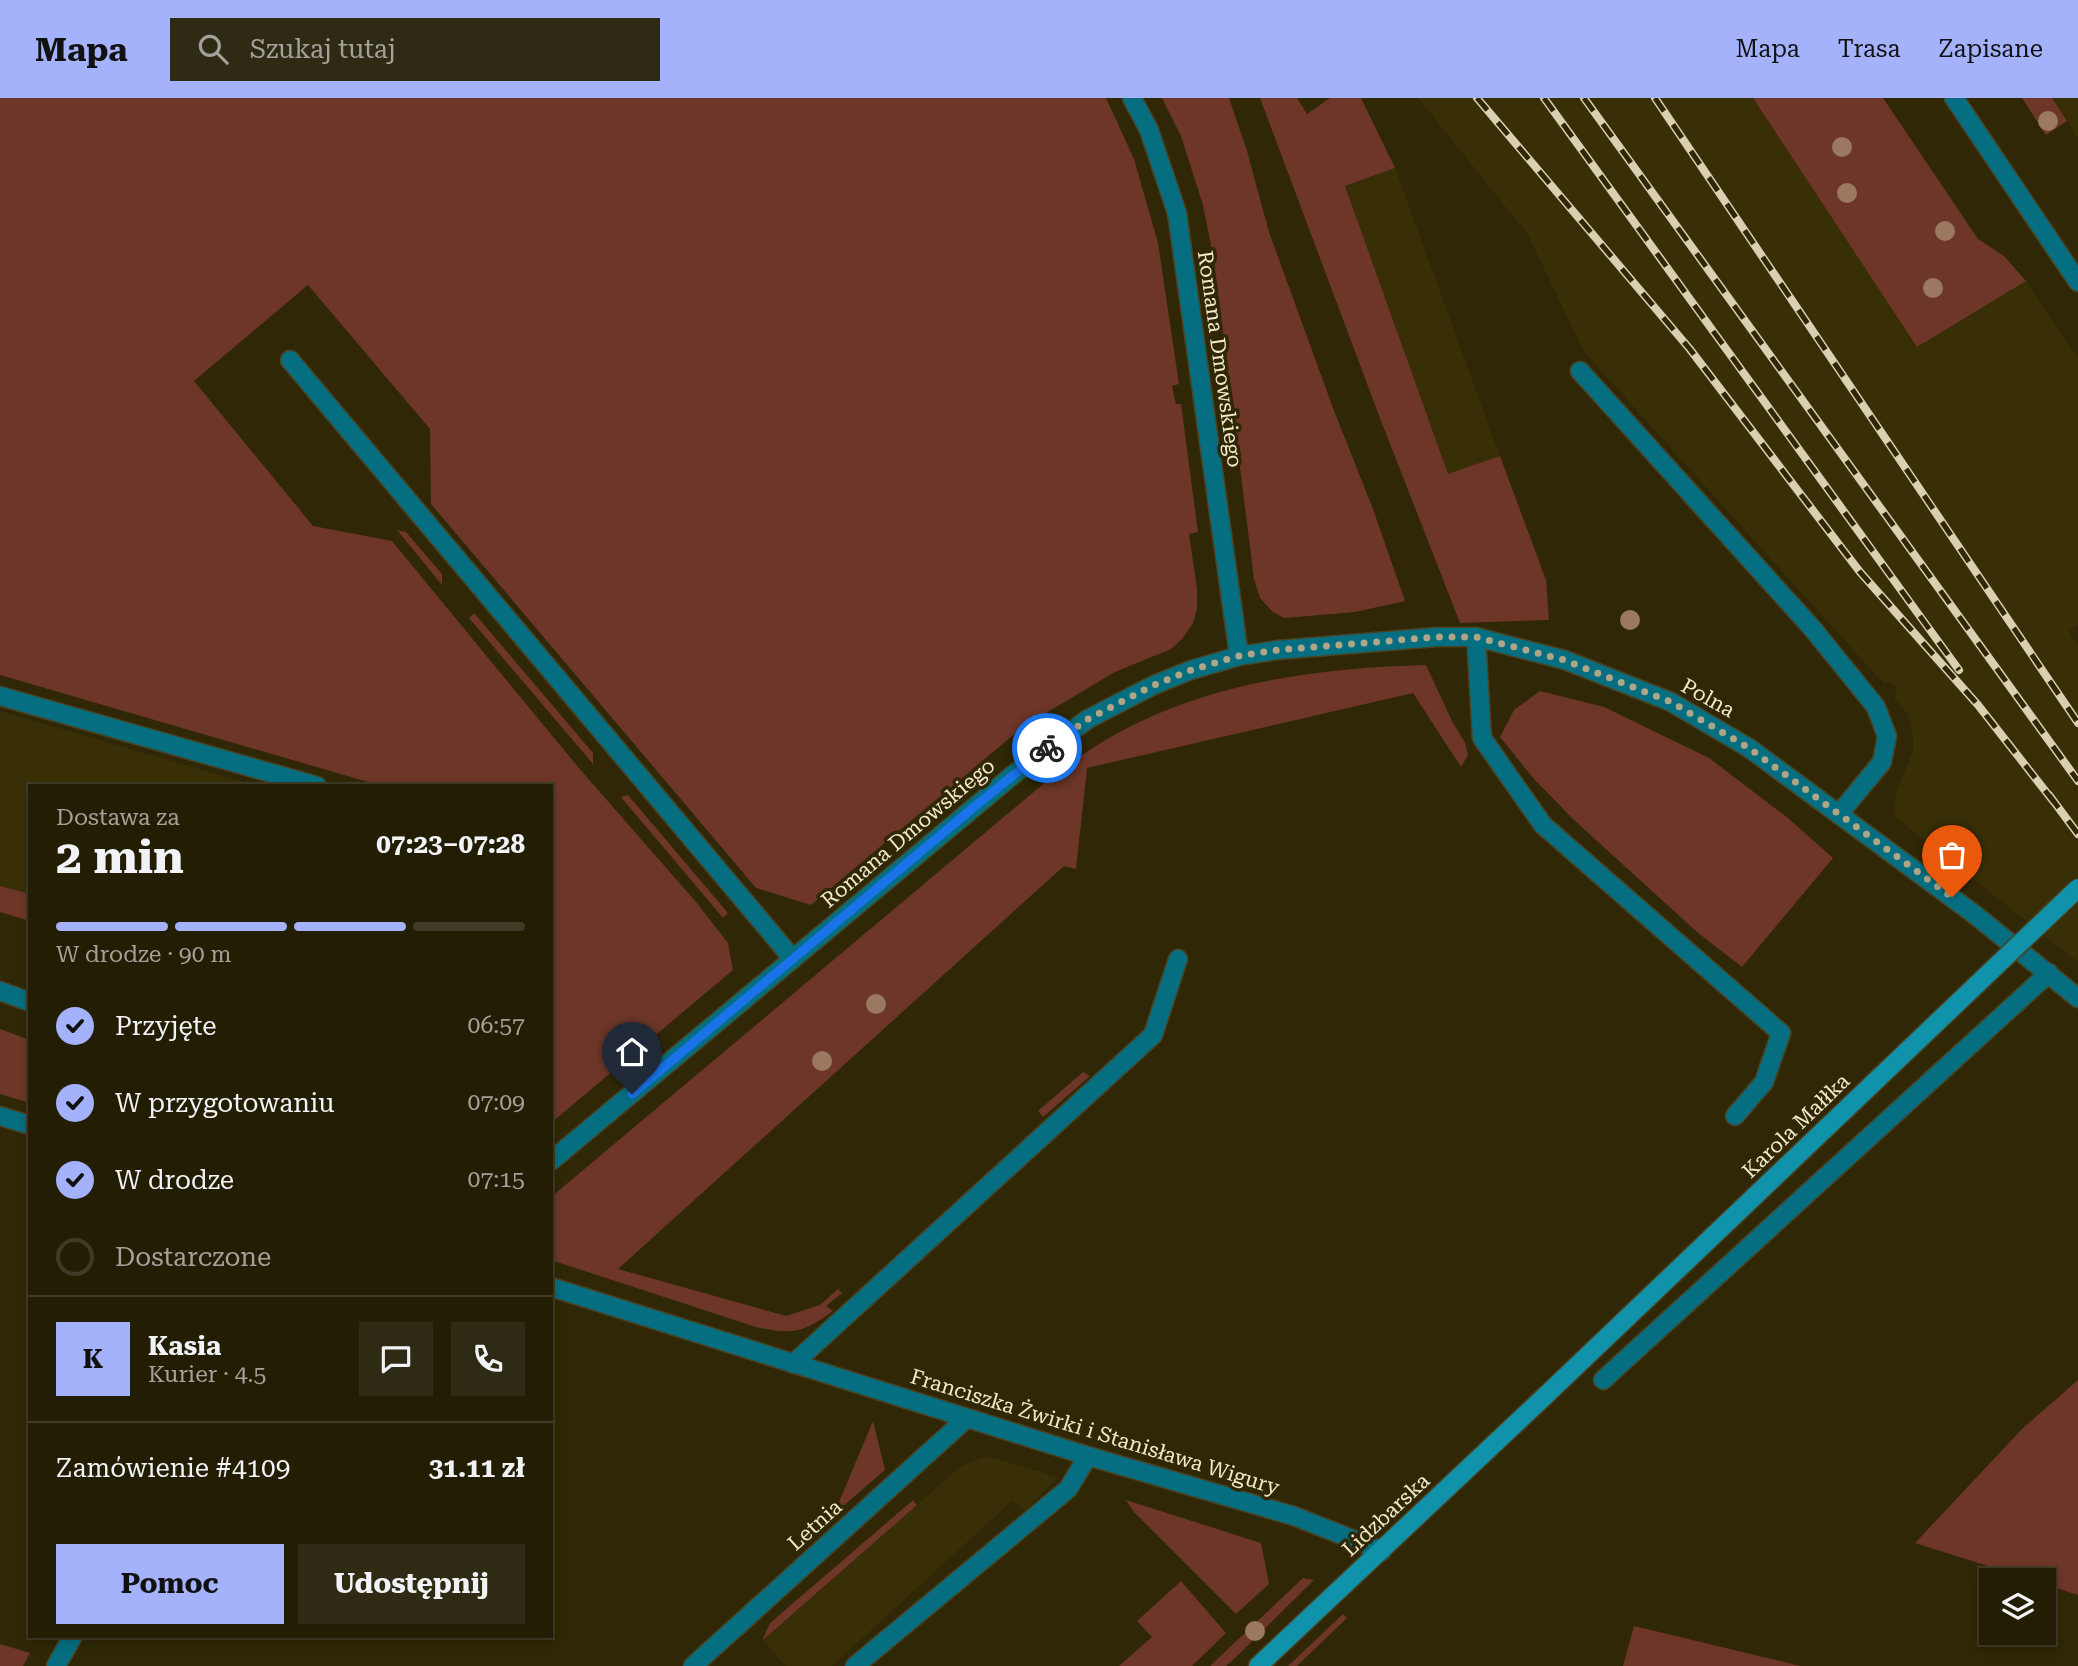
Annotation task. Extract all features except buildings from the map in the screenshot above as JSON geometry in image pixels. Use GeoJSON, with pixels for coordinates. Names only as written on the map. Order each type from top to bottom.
{"type":"FeatureCollection","features":[{"type":"Feature","properties":{"kind":"main road","name":"Karola Małłka"},"geometry":{"type":"LineString","coordinates":[[1545,1396],[2078,888]]}},
{"type":"Feature","properties":{"kind":"main road","name":"Lidzbarska"},"geometry":{"type":"LineString","coordinates":[[1258,1666],[1545,1396]]}},
{"type":"Feature","properties":{"kind":"street","name":"Romana Dmowskiego"},"geometry":{"type":"LineString","coordinates":[[553,1159],[1014,774],[1088,719],[1154,685],[1191,670],[1239,656],[1177,213],[1149,130],[1132,98]]}},
{"type":"Feature","properties":{"kind":"street"},"geometry":{"type":"LineString","coordinates":[[1954,98],[2078,282]]}},
{"type":"Feature","properties":{"kind":"street"},"geometry":{"type":"LineString","coordinates":[[290,360],[793,959]]}},
{"type":"Feature","properties":{"kind":"street"},"geometry":{"type":"LineString","coordinates":[[1580,371],[1812,628],[1876,707],[1887,736],[1882,762],[1839,814]]}},
{"type":"Feature","properties":{"kind":"street","name":"Polna"},"geometry":{"type":"LineString","coordinates":[[1239,656],[1277,650],[1437,637],[1476,637],[1564,660],[1671,702],[1749,748],[1974,914],[2078,998]]}},
{"type":"Feature","properties":{"kind":"street"},"geometry":{"type":"LineString","coordinates":[[1476,637],[1482,738],[1543,825],[1782,1033],[1764,1083],[1735,1116]]}},
{"type":"Feature","properties":{"kind":"street"},"geometry":{"type":"LineString","coordinates":[[0,696],[310,784]]}},
{"type":"Feature","properties":{"kind":"street"},"geometry":{"type":"LineString","coordinates":[[793,1364],[1153,1035],[1178,959]]}},
{"type":"Feature","properties":{"kind":"street"},"geometry":{"type":"LineString","coordinates":[[1603,1380],[2049,973]]}},
{"type":"Feature","properties":{"kind":"street"},"geometry":{"type":"LineString","coordinates":[[0,991],[28,1001]]}},
{"type":"Feature","properties":{"kind":"street"},"geometry":{"type":"LineString","coordinates":[[0,1116],[28,1124]]}},
{"type":"Feature","properties":{"kind":"street","name":"Franciszka Żwirki i Stanisława Wigury"},"geometry":{"type":"LineString","coordinates":[[553,1288],[967,1419],[1294,1516],[1382,1551]]}},
{"type":"Feature","properties":{"kind":"street","name":"Letnia"},"geometry":{"type":"LineString","coordinates":[[693,1666],[967,1419]]}},
{"type":"Feature","properties":{"kind":"street"},"geometry":{"type":"LineString","coordinates":[[855,1666],[1068,1489],[1088,1456]]}},
{"type":"Feature","properties":{"kind":"street"},"geometry":{"type":"LineString","coordinates":[[56,1666],[72,1638]]}},
{"type":"Feature","properties":{"kind":"shaded area"},"geometry":{"type":"Polygon","coordinates":[[[0,98],[1106,98],[1134,159],[1158,243],[1179,384],[1172,386],[1176,404],[1181,404],[1198,532],[1189,534],[1197,589],[1197,608],[1193,623],[1171,649],[1115,672],[1024,726],[811,905],[756,888],[431,504],[430,429],[308,285],[194,381],[313,526],[392,541],[578,767],[696,902],[728,943],[733,970],[553,1121],[553,784],[375,784],[0,675],[0,98]]]}},
{"type":"Feature","properties":{"kind":"shaded area"},"geometry":{"type":"Polygon","coordinates":[[[1162,98],[1229,98],[1269,232],[1405,601],[1355,612],[1284,618],[1273,612],[1260,598],[1254,579],[1214,261],[1203,205],[1181,136],[1162,98]]]}},
{"type":"Feature","properties":{"kind":"shaded area"},"geometry":{"type":"Polygon","coordinates":[[[1260,98],[1297,98],[1307,114],[1330,98],[1361,98],[1395,168],[1345,186],[1448,474],[1500,456],[1546,580],[1549,620],[1460,623],[1260,98]]]}},
{"type":"Feature","properties":{"kind":"shaded area"},"geometry":{"type":"Polygon","coordinates":[[[1418,98],[1753,98],[1917,347],[2026,281],[2078,358],[2078,625],[2069,631],[2078,646],[2078,962],[1894,816],[1896,793],[1913,750],[1913,736],[1907,713],[1894,698],[1897,689],[1890,682],[1884,684],[1584,352],[1527,233],[1418,98]]]}},
{"type":"Feature","properties":{"kind":"shaded area"},"geometry":{"type":"Polygon","coordinates":[[[1753,98],[1883,98],[1978,239],[2004,256],[2026,281],[1917,347],[1753,98]]]}},
{"type":"Feature","properties":{"kind":"shaded area"},"geometry":{"type":"Polygon","coordinates":[[[2022,98],[2052,98],[2067,121],[2046,135],[2022,98]]]}},
{"type":"Feature","properties":{"kind":"shaded area"},"geometry":{"type":"Polygon","coordinates":[[[2052,98],[2078,98],[2078,139],[2067,121],[2052,98]]]}},
{"type":"Feature","properties":{"kind":"shaded area"},"geometry":{"type":"Polygon","coordinates":[[[1395,168],[1500,456],[1448,475],[1345,186],[1395,168]]]}},
{"type":"Feature","properties":{"kind":"shaded area"},"geometry":{"type":"Polygon","coordinates":[[[397,530],[406,532],[442,574],[442,585],[397,530]]]}},
{"type":"Feature","properties":{"kind":"shaded area"},"geometry":{"type":"Polygon","coordinates":[[[474,613],[593,753],[593,764],[469,618],[474,613]]]}},
{"type":"Feature","properties":{"kind":"shaded area"},"geometry":{"type":"Polygon","coordinates":[[[1426,665],[1465,743],[1468,755],[1461,767],[1413,693],[1087,768],[1076,869],[1064,866],[618,1269],[786,1316],[820,1305],[838,1289],[842,1293],[826,1306],[833,1311],[813,1324],[797,1330],[779,1331],[756,1327],[553,1261],[553,1195],[1055,774],[1104,741],[1141,721],[1219,692],[1301,675],[1426,665]]]}},
{"type":"Feature","properties":{"kind":"shaded area"},"geometry":{"type":"Polygon","coordinates":[[[1540,691],[1604,707],[1709,758],[1788,818],[1833,858],[1742,967],[1697,932],[1574,820],[1534,779],[1500,737],[1514,710],[1540,691]]]}},
{"type":"Feature","properties":{"kind":"shaded area"},"geometry":{"type":"Polygon","coordinates":[[[0,711],[251,784],[28,784],[28,893],[0,886],[0,711]]]}},
{"type":"Feature","properties":{"kind":"shaded area"},"geometry":{"type":"Polygon","coordinates":[[[628,795],[728,913],[723,918],[621,797],[628,795]]]}},
{"type":"Feature","properties":{"kind":"shaded area"},"geometry":{"type":"Polygon","coordinates":[[[0,886],[28,893],[28,920],[0,912],[0,886]]]}},
{"type":"Feature","properties":{"kind":"shaded area"},"geometry":{"type":"Polygon","coordinates":[[[0,1029],[28,1039],[28,1102],[0,1094],[0,1029]]]}},
{"type":"Feature","properties":{"kind":"shaded area"},"geometry":{"type":"Polygon","coordinates":[[[1083,1072],[1090,1076],[1043,1117],[1038,1111],[1083,1072]]]}},
{"type":"Feature","properties":{"kind":"shaded area"},"geometry":{"type":"Polygon","coordinates":[[[2078,1380],[2078,1595],[2056,1588],[2056,1568],[1994,1568],[1915,1543],[2022,1429],[2078,1380]]]}},
{"type":"Feature","properties":{"kind":"shaded area"},"geometry":{"type":"Polygon","coordinates":[[[873,1421],[885,1470],[834,1514],[873,1421]]]}},
{"type":"Feature","properties":{"kind":"shaded area"},"geometry":{"type":"Polygon","coordinates":[[[986,1456],[1058,1477],[1025,1511],[1013,1500],[832,1666],[786,1666],[763,1641],[961,1466],[986,1456]]]}},
{"type":"Feature","properties":{"kind":"shaded area"},"geometry":{"type":"Polygon","coordinates":[[[913,1500],[917,1505],[762,1641],[770,1623],[913,1500]]]}},
{"type":"Feature","properties":{"kind":"shaded area"},"geometry":{"type":"Polygon","coordinates":[[[1126,1500],[1261,1543],[1269,1584],[1236,1614],[1134,1512],[1126,1500]]]}},
{"type":"Feature","properties":{"kind":"shaded area"},"geometry":{"type":"Polygon","coordinates":[[[1303,1578],[1314,1580],[1235,1658],[1226,1666],[1210,1666],[1303,1578]]]}},
{"type":"Feature","properties":{"kind":"shaded area"},"geometry":{"type":"Polygon","coordinates":[[[1181,1581],[1226,1633],[1192,1666],[1119,1666],[1152,1637],[1137,1621],[1181,1581]]]}},
{"type":"Feature","properties":{"kind":"shaded area"},"geometry":{"type":"Polygon","coordinates":[[[1343,1614],[1347,1618],[1297,1666],[1288,1666],[1343,1614]]]}},
{"type":"Feature","properties":{"kind":"shaded area"},"geometry":{"type":"Polygon","coordinates":[[[1634,1626],[1801,1666],[1623,1666],[1634,1626]]]}},
{"type":"Feature","properties":{"kind":"shaded area"},"geometry":{"type":"Polygon","coordinates":[[[0,1644],[30,1653],[23,1666],[0,1666],[0,1644]]]}},
{"type":"Feature","properties":{"kind":"railway"},"geometry":{"type":"LineString","coordinates":[[1477,98],[1689,348],[1860,572],[1978,705],[2054,802]]}},
{"type":"Feature","properties":{"kind":"railway"},"geometry":{"type":"LineString","coordinates":[[1544,98],[1959,670]]}},
{"type":"Feature","properties":{"kind":"railway"},"geometry":{"type":"LineString","coordinates":[[1584,98],[2078,781]]}},
{"type":"Feature","properties":{"kind":"railway"},"geometry":{"type":"LineString","coordinates":[[1655,98],[2078,723]]}},
{"type":"Feature","properties":{"kind":"railway"},"geometry":{"type":"LineString","coordinates":[[2049,795],[2078,834]]}},
{"type":"Feature","properties":{"kind":"way so far"},"geometry":{"type":"LineString","coordinates":[[1047,748],[1088,719],[1154,685],[1191,670],[1239,656],[1277,650],[1437,637],[1476,637],[1564,660],[1671,702],[1749,748],[1952,897]]}},
{"type":"Feature","properties":{"kind":"route"},"geometry":{"type":"LineString","coordinates":[[632,1094],[1047,748]]}}]}
